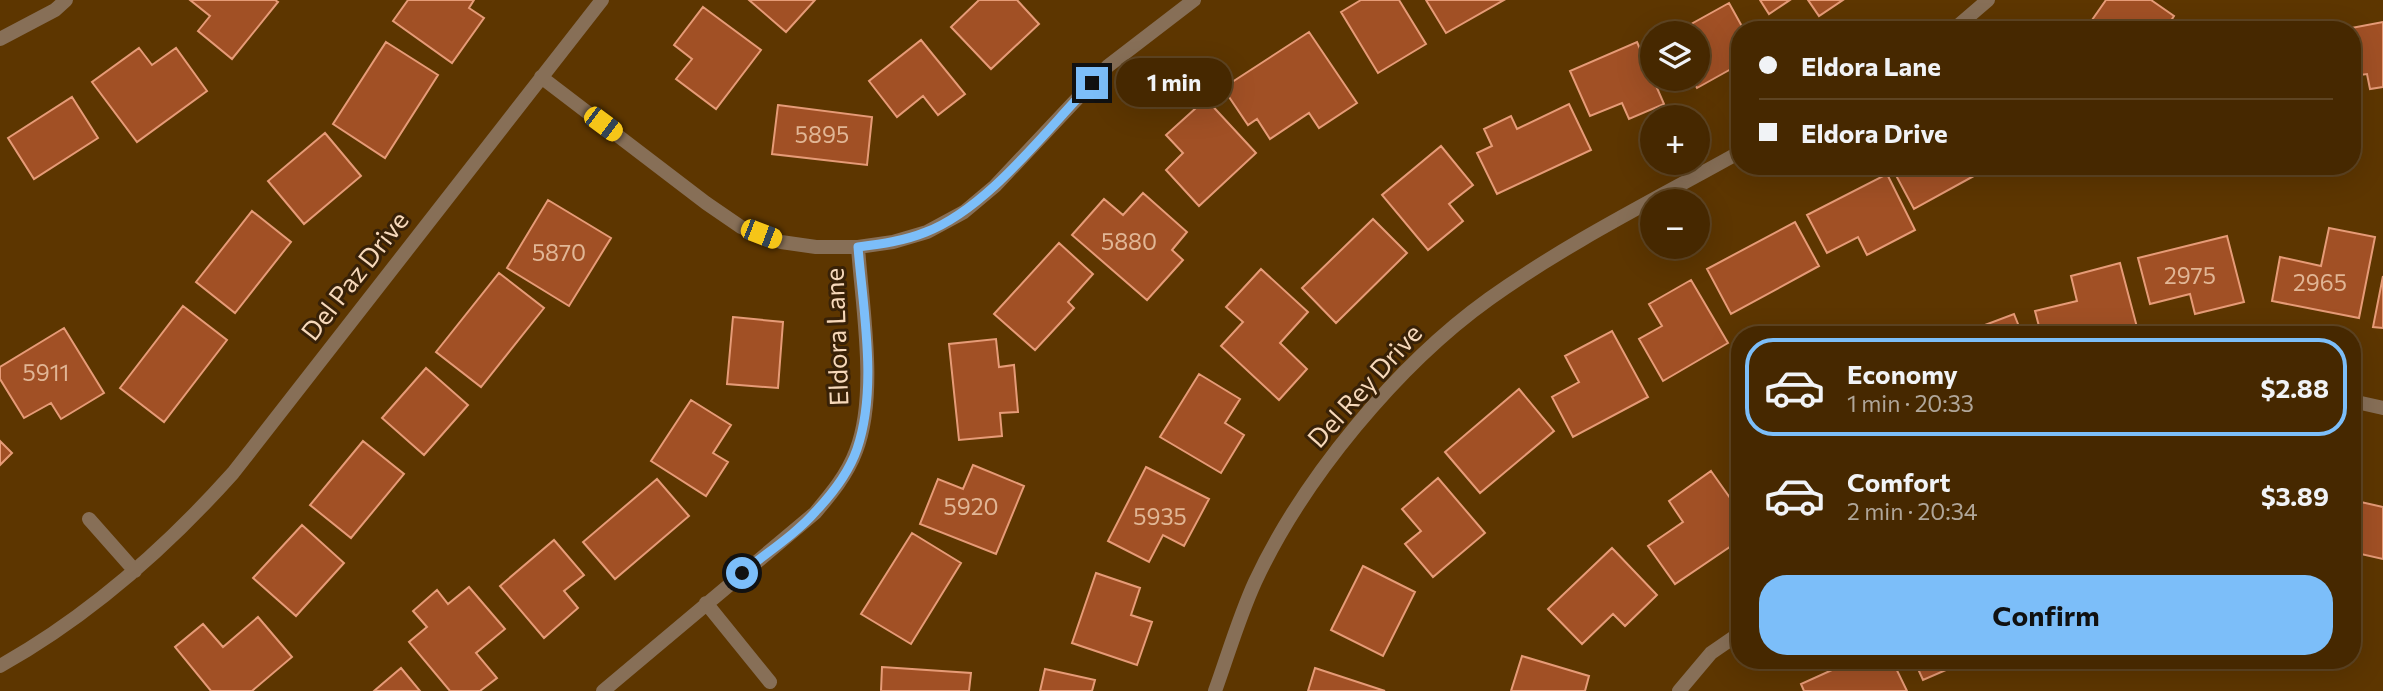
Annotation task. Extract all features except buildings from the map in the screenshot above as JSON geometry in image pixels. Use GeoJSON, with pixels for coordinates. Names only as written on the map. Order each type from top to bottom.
{"type":"FeatureCollection","features":[{"type":"Feature","properties":{"kind":"street"},"geometry":{"type":"LineString","coordinates":[[0,39],[55,10],[66,0]]}},
{"type":"Feature","properties":{"kind":"street","name":"Del Paz Drive"},"geometry":{"type":"LineString","coordinates":[[0,666],[38,645],[68,624],[135,571],[201,509],[233,473],[602,0]]}},
{"type":"Feature","properties":{"kind":"street"},"geometry":{"type":"LineString","coordinates":[[541,77],[741,227],[781,242],[816,247],[858,247],[893,242],[928,232],[964,212],[995,186],[1108,66],[1194,0]]}},
{"type":"Feature","properties":{"kind":"street"},"geometry":{"type":"LineString","coordinates":[[1966,21],[1988,0]]}},
{"type":"Feature","properties":{"kind":"street","name":"Del Rey Drive"},"geometry":{"type":"LineString","coordinates":[[1215,691],[1256,581],[1289,522],[1325,466],[1414,362],[1488,299],[1551,258],[1731,157]]}},
{"type":"Feature","properties":{"kind":"street","name":"Eldora Lane"},"geometry":{"type":"LineString","coordinates":[[603,691],[815,513],[842,480],[857,450],[864,417],[867,374],[858,247]]}},
{"type":"Feature","properties":{"kind":"street"},"geometry":{"type":"LineString","coordinates":[[2361,403],[2383,408]]}},
{"type":"Feature","properties":{"kind":"street"},"geometry":{"type":"LineString","coordinates":[[89,519],[135,571]]}},
{"type":"Feature","properties":{"kind":"street"},"geometry":{"type":"LineString","coordinates":[[706,603],[770,682]]}},
{"type":"Feature","properties":{"kind":"street"},"geometry":{"type":"LineString","coordinates":[[1679,691],[1711,653],[1731,639]]}},
{"type":"Feature","properties":{"kind":"route"},"geometry":{"type":"LineString","coordinates":[[742,573],[815,513],[842,480],[857,450],[864,417],[867,374],[858,247],[893,242],[928,232],[964,212],[995,186],[1092,83]]}}]}
